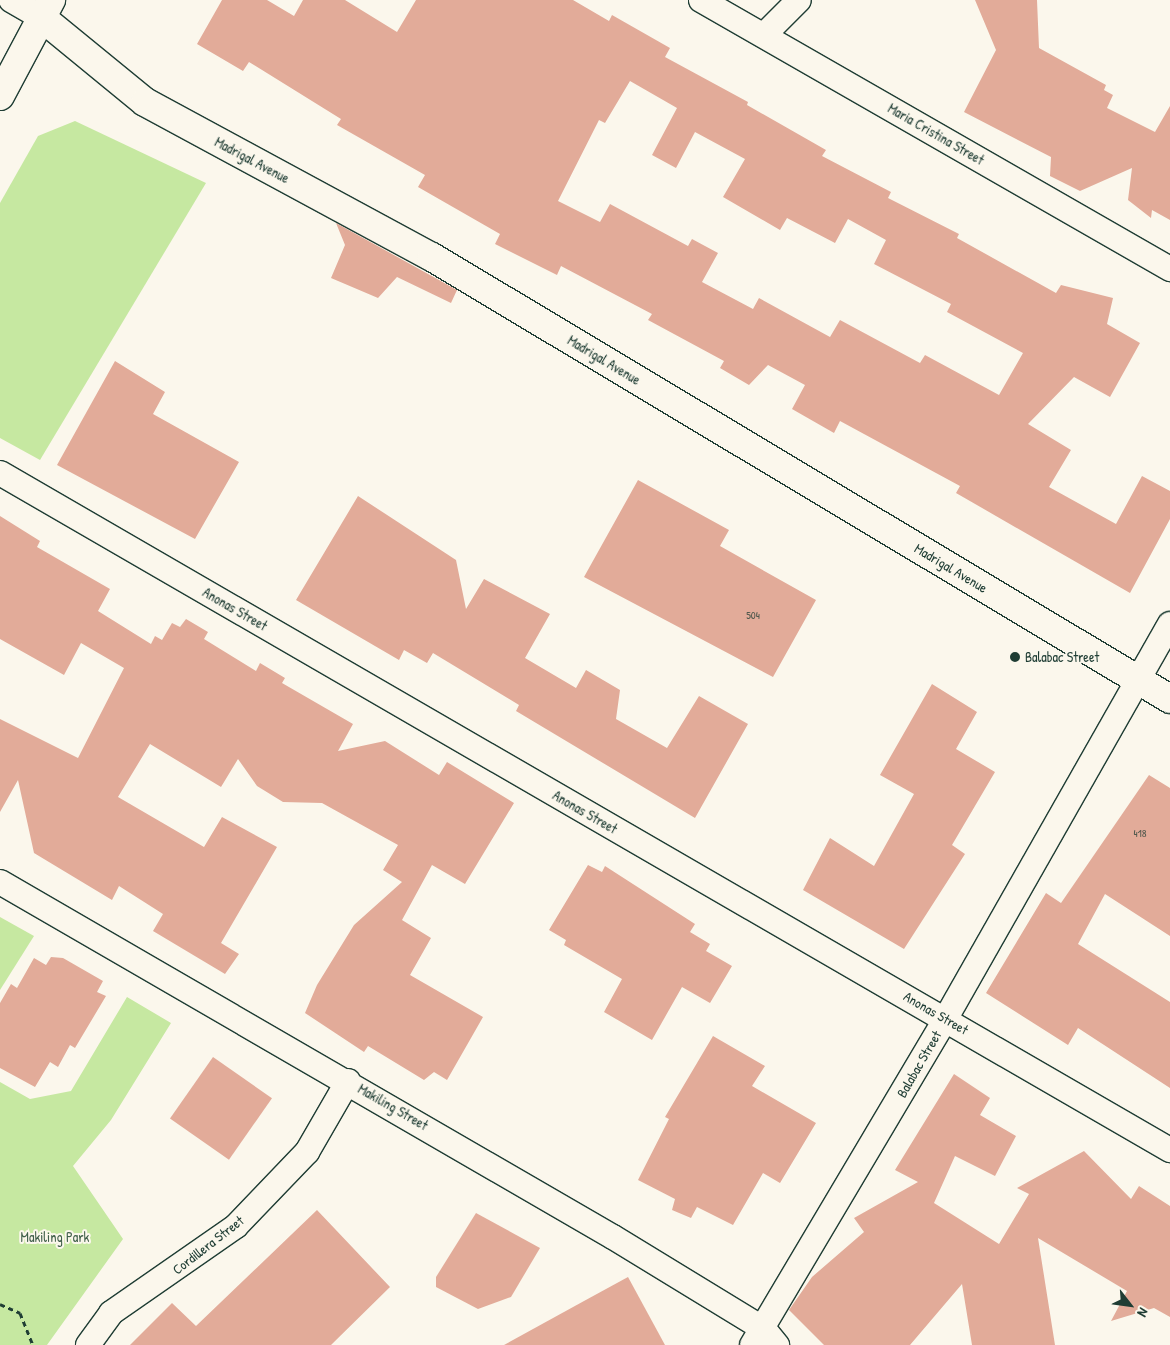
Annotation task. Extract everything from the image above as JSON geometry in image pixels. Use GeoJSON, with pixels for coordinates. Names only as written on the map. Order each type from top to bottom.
{"type":"FeatureCollection","features":[{"type":"Feature","properties":{"kind":"street"},"geometry":{"type":"LineString","coordinates":[[0,96],[46,9],[12,0]]}},
{"type":"Feature","properties":{"kind":"street","name":"Maria Cristina Street"},"geometry":{"type":"LineString","coordinates":[[701,0],[1170,269]]}},
{"type":"Feature","properties":{"kind":"street"},"geometry":{"type":"LineString","coordinates":[[764,35],[799,0]]}},
{"type":"Feature","properties":{"kind":"street","name":"Madrigal Avenue"},"geometry":{"type":"LineString","coordinates":[[46,9],[145,102],[432,257],[1170,699]]}},
{"type":"Feature","properties":{"kind":"street","name":"Anonas Street"},"geometry":{"type":"LineString","coordinates":[[0,473],[946,1018],[1170,1150]]}},
{"type":"Feature","properties":{"kind":"street","name":"Balabac Street"},"geometry":{"type":"LineString","coordinates":[[765,1340],[1170,624]]}},
{"type":"Feature","properties":{"kind":"street","name":"Makiling Street"},"geometry":{"type":"LineString","coordinates":[[0,882],[348,1081],[765,1340]]}},
{"type":"Feature","properties":{"kind":"street","name":"Cordillera Street"},"geometry":{"type":"LineString","coordinates":[[88,1345],[111,1313],[236,1226],[307,1152],[348,1081]]}},
{"type":"Feature","properties":{"kind":"path"},"geometry":{"type":"LineString","coordinates":[[0,1304],[20,1312],[33,1345]]}},
{"type":"Feature","properties":{"kind":"green space"},"geometry":{"type":"Polygon","coordinates":[[[75,121],[206,183],[40,460],[0,438],[0,203],[38,136],[75,121]]]}},
{"type":"Feature","properties":{"kind":"green space"},"geometry":{"type":"Polygon","coordinates":[[[0,917],[34,936],[0,990],[0,917]]]}},
{"type":"Feature","properties":{"kind":"green space","name":"Makiling Park"},"geometry":{"type":"Polygon","coordinates":[[[127,997],[171,1023],[111,1120],[73,1166],[123,1239],[47,1345],[0,1345],[0,1082],[30,1099],[71,1091],[127,997]]]}},
{"type":"Feature","properties":{"kind":"building"},"geometry":{"type":"Polygon","coordinates":[[[222,0],[267,0],[294,16],[303,0],[345,0],[397,32],[416,0],[573,0],[609,21],[612,15],[670,48],[665,57],[748,102],[747,105],[826,150],[822,156],[891,192],[888,198],[959,234],[957,238],[1056,293],[1061,285],[1113,298],[1107,324],[1140,343],[1110,397],[1074,377],[1028,424],[1071,450],[1049,487],[1116,524],[1142,476],[1170,491],[1170,519],[1130,593],[956,493],[960,486],[840,421],[834,433],[792,409],[805,385],[768,365],[749,385],[720,368],[724,361],[648,320],[652,314],[561,266],[557,275],[495,244],[500,234],[418,187],[425,175],[337,125],[341,119],[249,62],[243,71],[197,44],[222,0]],[[630,81],[605,123],[599,120],[558,201],[600,222],[610,204],[688,246],[692,239],[718,253],[702,282],[753,309],[759,298],[830,337],[840,320],[920,363],[925,355],[999,395],[1023,353],[947,312],[951,304],[874,264],[886,240],[848,219],[835,243],[787,218],[780,230],[723,197],[745,159],[695,132],[676,168],[652,155],[677,108],[630,81]]]}},
{"type":"Feature","properties":{"kind":"building"},"geometry":{"type":"Polygon","coordinates":[[[975,0],[1037,0],[1039,48],[1106,85],[1104,90],[1113,95],[1107,108],[1155,132],[1170,106],[1170,220],[1152,210],[1151,218],[1128,200],[1132,168],[1080,191],[1050,176],[1051,157],[964,112],[996,50],[975,0]]]}},
{"type":"Feature","properties":{"kind":"building"},"geometry":{"type":"Polygon","coordinates":[[[336,223],[457,290],[451,303],[397,277],[378,298],[331,278],[345,245],[336,223]]]}},
{"type":"Feature","properties":{"kind":"building"},"geometry":{"type":"Polygon","coordinates":[[[115,361],[165,392],[153,414],[239,462],[195,539],[57,465],[115,361]]]}},
{"type":"Feature","properties":{"kind":"building"},"geometry":{"type":"Polygon","coordinates":[[[638,480],[729,530],[720,546],[816,600],[773,677],[584,577],[638,480]]]}},
{"type":"Feature","properties":{"kind":"building"},"geometry":{"type":"Polygon","coordinates":[[[358,496],[456,560],[466,609],[484,579],[550,614],[525,658],[576,688],[586,670],[620,690],[616,719],[667,748],[699,696],[748,724],[695,818],[516,711],[519,705],[433,653],[427,663],[404,650],[399,660],[296,600],[358,496]]]}},
{"type":"Feature","properties":{"kind":"building"},"geometry":{"type":"Polygon","coordinates":[[[0,516],[40,541],[37,547],[110,589],[98,611],[151,644],[155,636],[162,640],[172,623],[180,627],[186,619],[208,632],[204,639],[256,671],[260,663],[285,678],[282,683],[353,724],[338,751],[385,741],[439,775],[447,762],[514,803],[465,884],[432,865],[402,920],[431,938],[410,975],[483,1017],[447,1080],[434,1072],[424,1080],[368,1046],[364,1052],[305,1013],[317,985],[354,925],[402,882],[383,870],[398,845],[322,803],[283,802],[257,786],[238,759],[221,787],[150,744],[118,797],[204,847],[222,817],[277,847],[221,943],[239,954],[225,974],[153,931],[163,914],[119,886],[112,900],[34,853],[18,780],[0,812],[0,719],[78,758],[124,668],[81,643],[64,675],[0,639],[0,516]]]}},
{"type":"Feature","properties":{"kind":"building"},"geometry":{"type":"Polygon","coordinates":[[[932,684],[977,712],[956,749],[995,772],[952,845],[965,854],[904,949],[803,890],[830,838],[874,866],[914,794],[880,775],[932,684]]]}},
{"type":"Feature","properties":{"kind":"building"},"geometry":{"type":"Polygon","coordinates":[[[1149,775],[1170,788],[1170,936],[1105,894],[1078,944],[1170,1002],[1170,1088],[1078,1028],[1068,1045],[986,993],[1046,893],[1061,903],[1149,775]]]}},
{"type":"Feature","properties":{"kind":"building"},"geometry":{"type":"Polygon","coordinates":[[[588,865],[602,872],[605,866],[695,924],[690,932],[710,944],[706,951],[732,966],[710,1003],[682,987],[652,1040],[604,1012],[622,979],[564,945],[566,940],[549,930],[588,865]]]}},
{"type":"Feature","properties":{"kind":"building"},"geometry":{"type":"Polygon","coordinates":[[[51,957],[63,958],[103,981],[97,992],[106,996],[75,1048],[70,1045],[58,1067],[50,1062],[35,1087],[0,1068],[0,1003],[11,984],[17,988],[34,958],[46,965],[51,957]]]}},
{"type":"Feature","properties":{"kind":"building"},"geometry":{"type":"Polygon","coordinates":[[[713,1036],[765,1066],[752,1086],[816,1123],[780,1183],[763,1173],[733,1225],[697,1207],[691,1218],[672,1210],[675,1199],[638,1180],[669,1119],[665,1117],[713,1036]]]}},
{"type":"Feature","properties":{"kind":"building"},"geometry":{"type":"Polygon","coordinates":[[[213,1057],[272,1098],[229,1160],[170,1118],[213,1057]]]}},
{"type":"Feature","properties":{"kind":"building"},"geometry":{"type":"Polygon","coordinates":[[[954,1074],[990,1098],[980,1115],[1016,1136],[995,1176],[955,1156],[934,1203],[999,1244],[1029,1194],[1017,1188],[1084,1151],[1131,1199],[1139,1186],[1170,1206],[1170,1317],[1154,1308],[1111,1321],[1127,1291],[1038,1238],[1055,1345],[972,1345],[962,1284],[910,1345],[824,1345],[789,1310],[812,1277],[864,1232],[854,1218],[918,1182],[895,1170],[954,1074]]]}},
{"type":"Feature","properties":{"kind":"building"},"geometry":{"type":"Polygon","coordinates":[[[317,1210],[390,1287],[331,1345],[130,1345],[172,1303],[196,1326],[317,1210]]]}},
{"type":"Feature","properties":{"kind":"building"},"geometry":{"type":"Polygon","coordinates":[[[476,1213],[540,1248],[511,1297],[478,1309],[436,1287],[436,1277],[476,1213]]]}},
{"type":"Feature","properties":{"kind":"building"},"geometry":{"type":"Polygon","coordinates":[[[628,1277],[665,1345],[504,1345],[584,1301],[628,1277]]]}},
{"type":"Feature","properties":{"kind":"place","name":"Balabac Street"},"geometry":{"type":"Point","coordinates":[1015,657]}}]}
